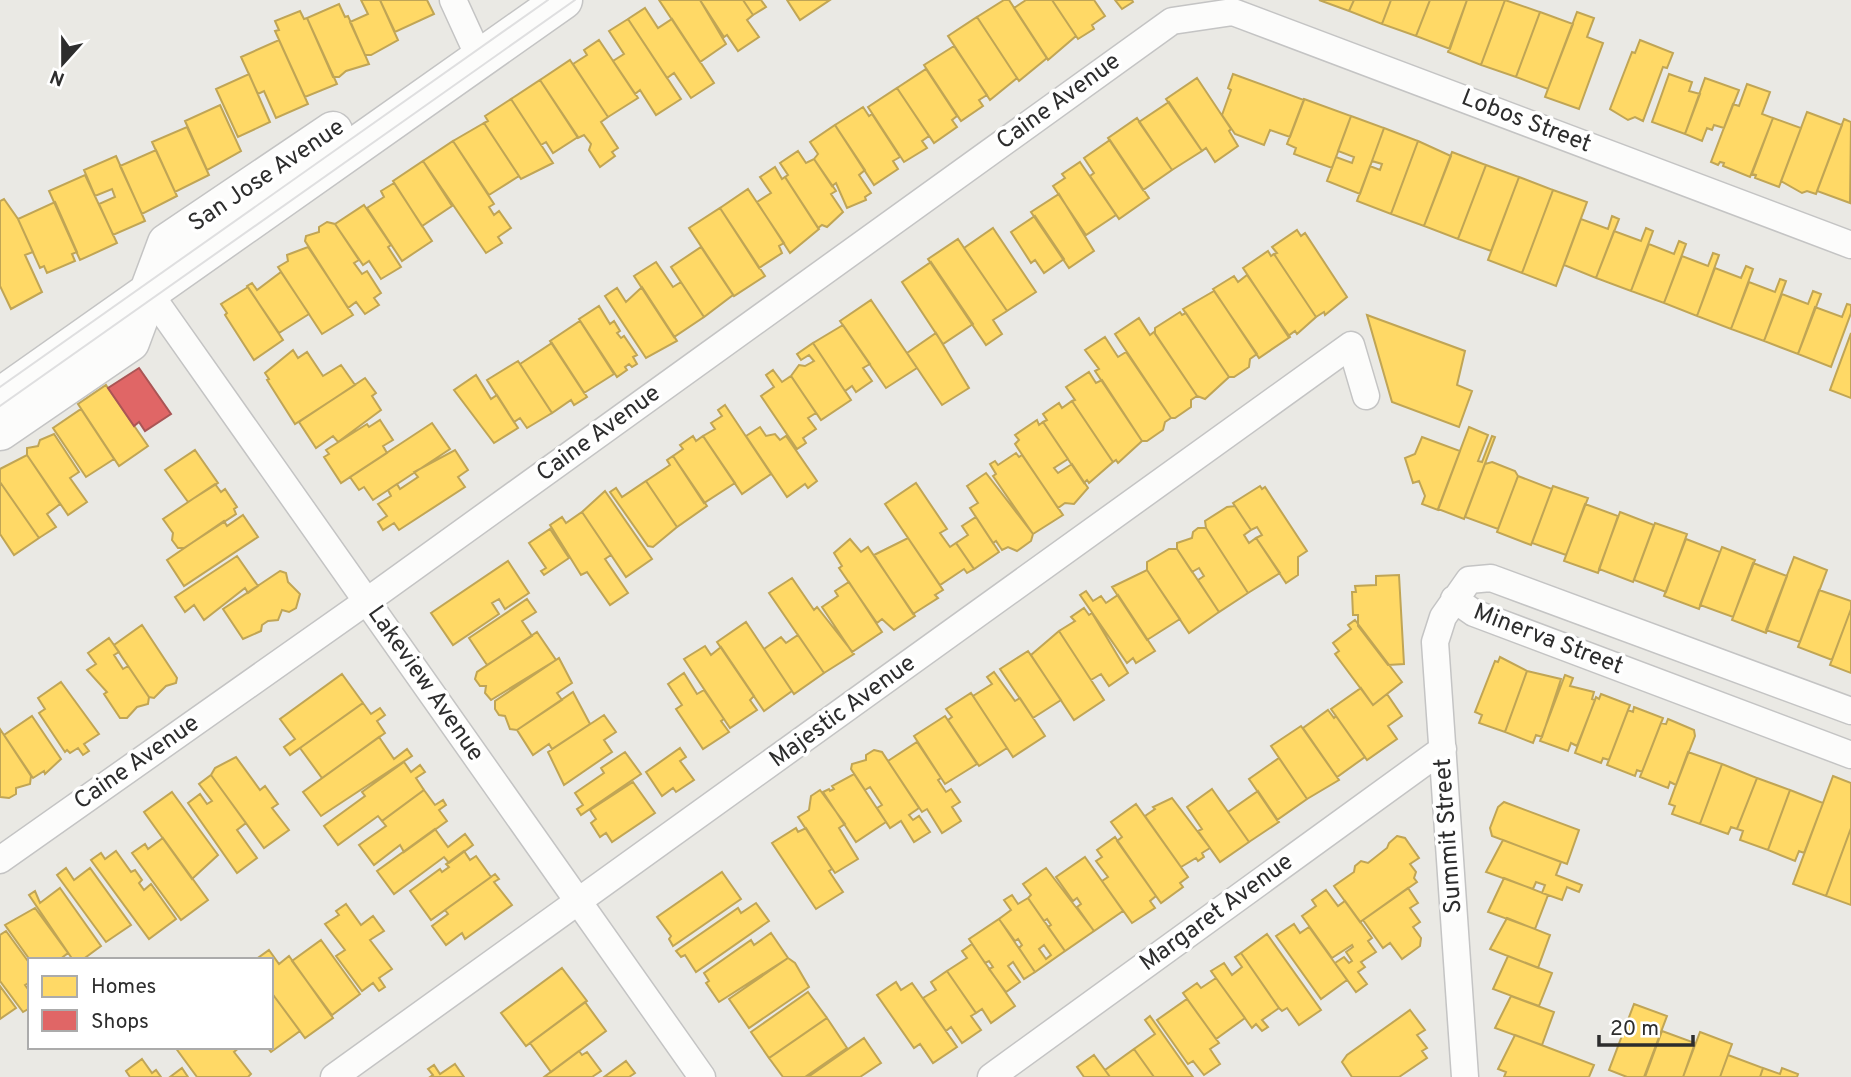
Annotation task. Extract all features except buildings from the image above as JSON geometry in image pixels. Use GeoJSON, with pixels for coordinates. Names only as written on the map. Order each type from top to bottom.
{"type":"FeatureCollection","features":[{"type":"Feature","properties":{"kind":"main road","name":"San Jose Avenue"},"geometry":{"type":"LineString","coordinates":[[0,397],[563,0]]}},
{"type":"Feature","properties":{"kind":"main road"},"geometry":{"type":"LineString","coordinates":[[0,431],[130,342],[148,291]]}},
{"type":"Feature","properties":{"kind":"street"},"geometry":{"type":"LineString","coordinates":[[453,0],[480,59]]}},
{"type":"Feature","properties":{"kind":"street","name":"Lobos Street"},"geometry":{"type":"LineString","coordinates":[[1200,17],[1233,12],[1851,245]]}},
{"type":"Feature","properties":{"kind":"street","name":"Caine Avenue"},"geometry":{"type":"LineString","coordinates":[[0,860],[367,601],[1172,21],[1200,17]]}},
{"type":"Feature","properties":{"kind":"street","name":"Lakeview Avenue"},"geometry":{"type":"LineString","coordinates":[[148,291],[702,1077]]}},
{"type":"Feature","properties":{"kind":"street","name":"Majestic Avenue"},"geometry":{"type":"LineString","coordinates":[[334,1077],[1351,345],[1366,396]]}},
{"type":"Feature","properties":{"kind":"street","name":"Minerva Street"},"geometry":{"type":"LineString","coordinates":[[1851,711],[1491,578],[1469,580],[1454,599],[1474,613],[1851,755]]}},
{"type":"Feature","properties":{"kind":"street","name":"Summit Street"},"geometry":{"type":"LineString","coordinates":[[1454,599],[1443,617],[1435,642],[1465,1077]]}},
{"type":"Feature","properties":{"kind":"street","name":"Margaret Avenue"},"geometry":{"type":"LineString","coordinates":[[991,1077],[1443,750]]}},
{"type":"Feature","properties":{"kind":"tram line"},"geometry":{"type":"LineString","coordinates":[[0,387],[548,0]]}},
{"type":"Feature","properties":{"kind":"tram line"},"geometry":{"type":"LineString","coordinates":[[0,406],[575,0]]}}]}
